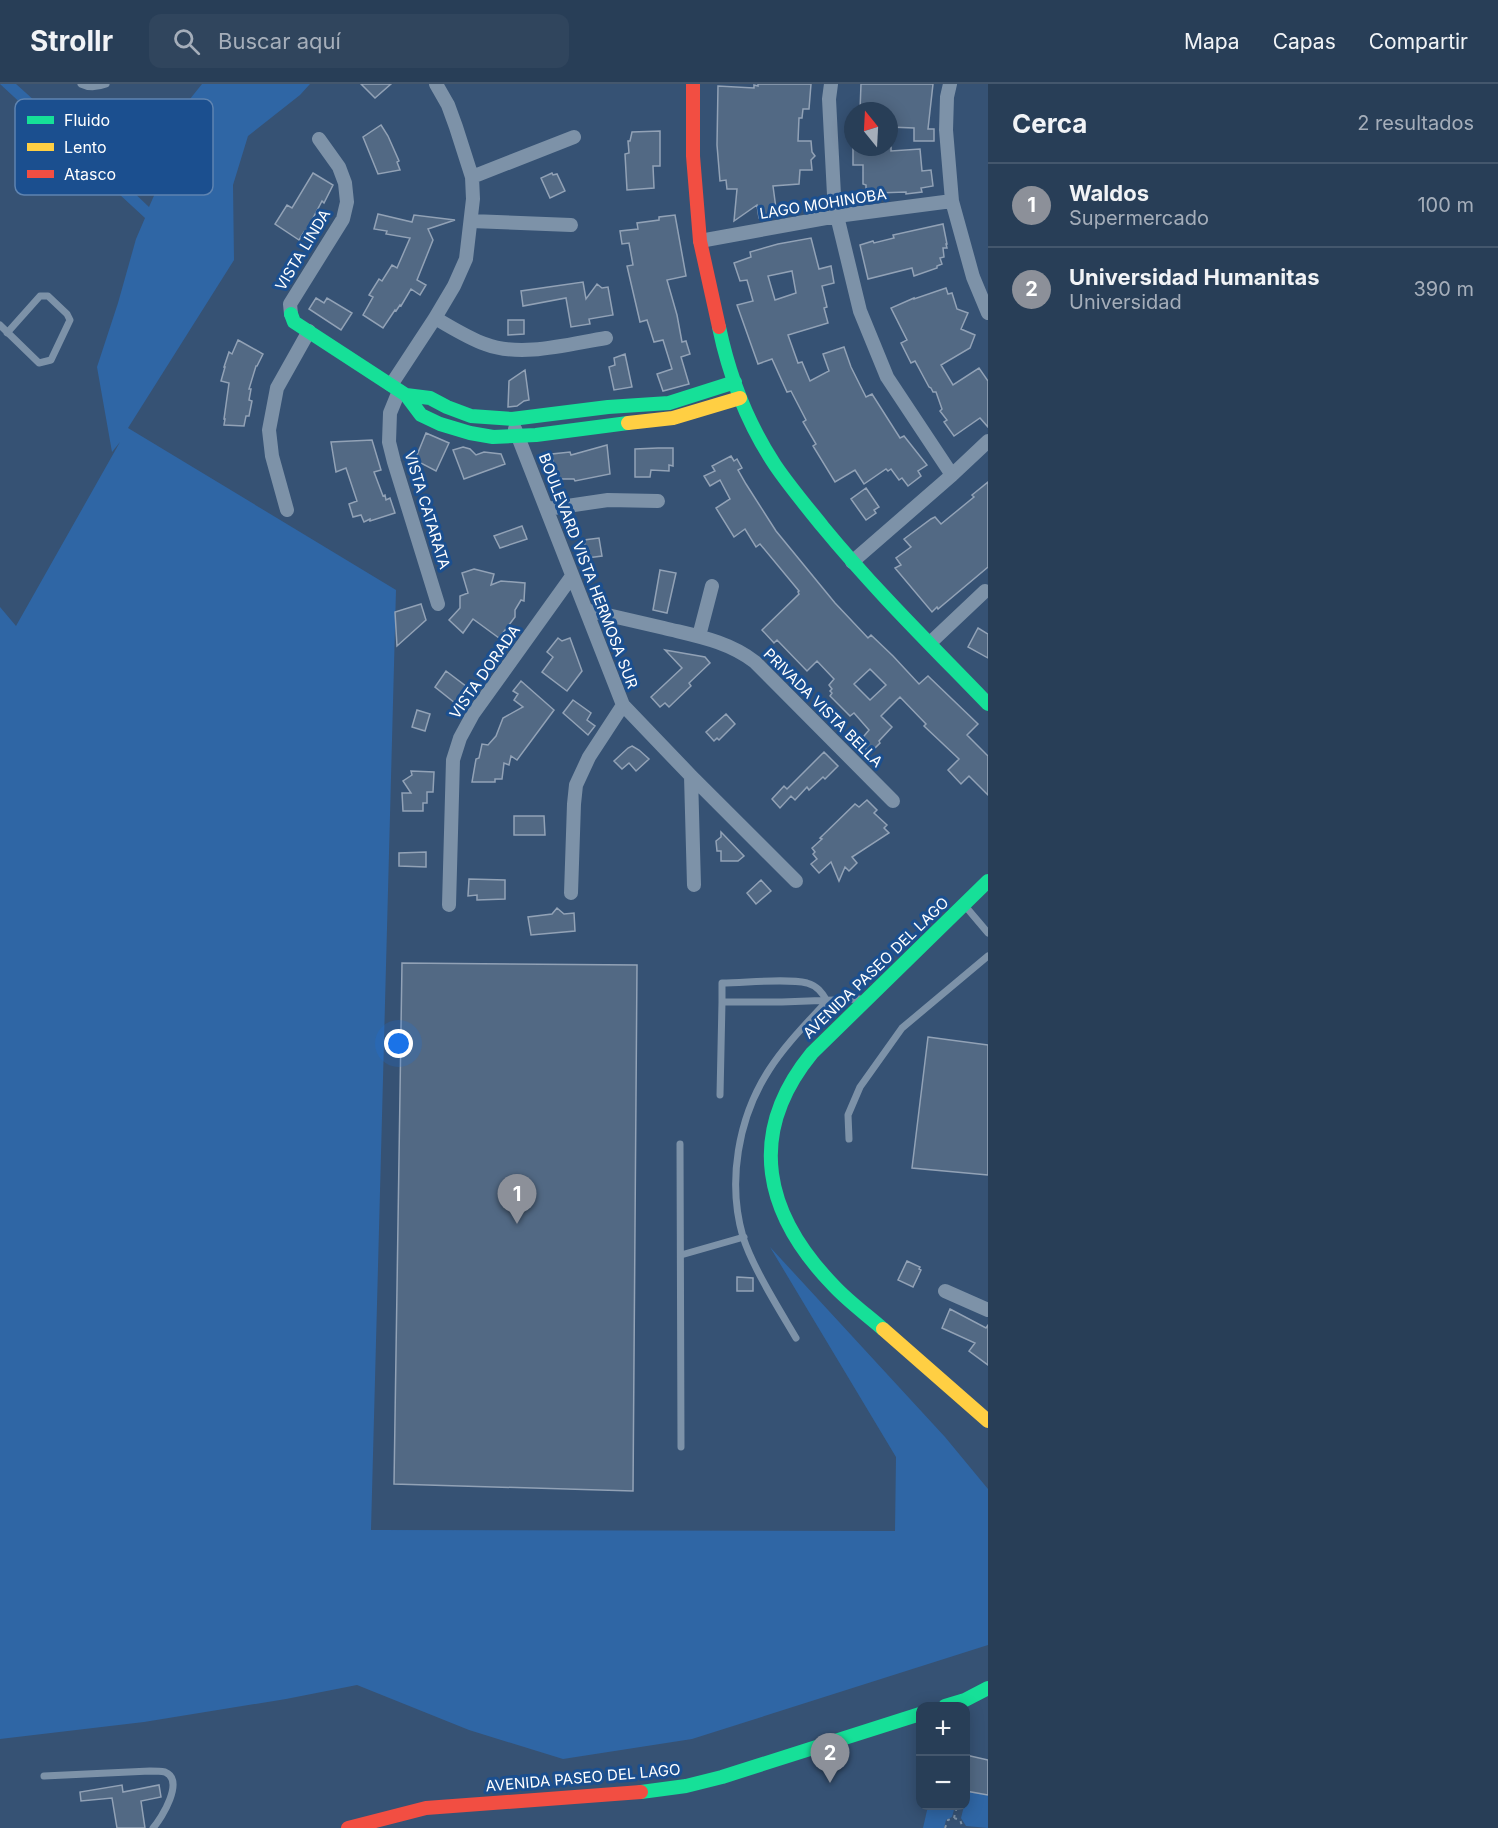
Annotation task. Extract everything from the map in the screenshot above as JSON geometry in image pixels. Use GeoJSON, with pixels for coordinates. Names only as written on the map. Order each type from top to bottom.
{"type":"FeatureCollection","features":[{"type":"Feature","properties":{"kind":"street","name":"VISTA CATARATA"},"geometry":{"type":"LineString","coordinates":[[436,84],[448,105],[472,177],[471,221],[466,259],[398,390],[390,413],[390,442],[394,462],[438,604]]}},
{"type":"Feature","properties":{"kind":"street"},"geometry":{"type":"LineString","coordinates":[[693,84],[693,156],[700,241],[724,351],[740,398],[775,465],[800,499],[852,562],[988,704]]}},
{"type":"Feature","properties":{"kind":"street"},"geometry":{"type":"LineString","coordinates":[[831,84],[828,99],[834,195],[860,311],[887,377],[952,475]]}},
{"type":"Feature","properties":{"kind":"street"},"geometry":{"type":"LineString","coordinates":[[950,84],[947,97],[946,130],[952,201],[973,277],[988,313]]}},
{"type":"Feature","properties":{"kind":"street"},"geometry":{"type":"LineString","coordinates":[[472,177],[574,137]]}},
{"type":"Feature","properties":{"kind":"street","name":"VISTA LINDA"},"geometry":{"type":"LineString","coordinates":[[309,331],[294,322],[290,304],[343,219],[347,202],[345,183],[339,167],[319,140]]}},
{"type":"Feature","properties":{"kind":"street","name":"LAGO MOHINOBA"},"geometry":{"type":"LineString","coordinates":[[700,241],[837,216],[952,201]]}},
{"type":"Feature","properties":{"kind":"street"},"geometry":{"type":"LineString","coordinates":[[471,221],[571,225]]}},
{"type":"Feature","properties":{"kind":"street"},"geometry":{"type":"LineString","coordinates":[[435,318],[486,345],[506,350],[524,351],[606,338]]}},
{"type":"Feature","properties":{"kind":"street"},"geometry":{"type":"LineString","coordinates":[[287,510],[272,456],[269,430],[277,388],[309,331],[398,390],[421,415],[440,424],[493,437],[673,418],[740,398]]}},
{"type":"Feature","properties":{"kind":"street"},"geometry":{"type":"LineString","coordinates":[[398,390],[430,398],[471,416],[512,419],[608,407],[669,403],[735,382]]}},
{"type":"Feature","properties":{"kind":"street"},"geometry":{"type":"LineString","coordinates":[[608,407],[610,425]]}},
{"type":"Feature","properties":{"kind":"street","name":"BOULEVARD VISTA HERMOSA SUR"},"geometry":{"type":"LineString","coordinates":[[512,419],[623,705],[796,882]]}},
{"type":"Feature","properties":{"kind":"street"},"geometry":{"type":"LineString","coordinates":[[852,562],[988,441]]}},
{"type":"Feature","properties":{"kind":"street"},"geometry":{"type":"LineString","coordinates":[[547,509],[608,500],[658,501]]}},
{"type":"Feature","properties":{"kind":"street","name":"VISTA DORADA"},"geometry":{"type":"LineString","coordinates":[[449,904],[453,760],[460,738],[473,714],[572,576]]}},
{"type":"Feature","properties":{"kind":"street"},"geometry":{"type":"LineString","coordinates":[[699,636],[712,586]]}},
{"type":"Feature","properties":{"kind":"street"},"geometry":{"type":"LineString","coordinates":[[930,642],[985,591]]}},
{"type":"Feature","properties":{"kind":"street","name":"PRIVADA VISTA BELLA"},"geometry":{"type":"LineString","coordinates":[[586,610],[699,636],[732,647],[755,662],[893,801]]}},
{"type":"Feature","properties":{"kind":"street"},"geometry":{"type":"LineString","coordinates":[[571,893],[576,785],[589,757],[623,705]]}},
{"type":"Feature","properties":{"kind":"street"},"geometry":{"type":"LineString","coordinates":[[691,776],[693,885]]}},
{"type":"Feature","properties":{"kind":"street","name":"AVENIDA PASEO DEL LAGO"},"geometry":{"type":"LineString","coordinates":[[988,881],[868,999],[834,1029],[811,1054],[787,1092],[778,1115],[770,1167],[776,1195],[790,1228],[816,1267],[836,1288],[988,1421]]}},
{"type":"Feature","properties":{"kind":"street"},"geometry":{"type":"LineString","coordinates":[[945,1291],[988,1311]]}},
{"type":"Feature","properties":{"kind":"street"},"geometry":{"type":"LineString","coordinates":[[959,1702],[988,1688]]}},
{"type":"Feature","properties":{"kind":"street","name":"AVENIDA PASEO DEL LAGO"},"geometry":{"type":"LineString","coordinates":[[348,1828],[426,1808],[655,1791],[686,1786],[722,1777],[916,1716]]}},
{"type":"Feature","properties":{"kind":"lane"},"geometry":{"type":"LineString","coordinates":[[81,84],[87,87],[106,84]]}},
{"type":"Feature","properties":{"kind":"lane"},"geometry":{"type":"LineString","coordinates":[[0,325],[7,333],[39,363],[51,360],[70,320],[68,314],[48,296],[40,296],[7,333]]}},
{"type":"Feature","properties":{"kind":"lane"},"geometry":{"type":"LineString","coordinates":[[964,905],[988,933]]}},
{"type":"Feature","properties":{"kind":"lane"},"geometry":{"type":"LineString","coordinates":[[849,1139],[848,1115],[860,1087],[902,1028],[988,956]]}},
{"type":"Feature","properties":{"kind":"lane"},"geometry":{"type":"LineString","coordinates":[[720,1095],[722,983],[807,983],[821,990],[827,1000]]}},
{"type":"Feature","properties":{"kind":"lane"},"geometry":{"type":"LineString","coordinates":[[722,1002],[868,999]]}},
{"type":"Feature","properties":{"kind":"lane"},"geometry":{"type":"LineString","coordinates":[[796,1338],[744,1237],[736,1187],[737,1159],[748,1111],[769,1070],[827,1000]]}},
{"type":"Feature","properties":{"kind":"lane"},"geometry":{"type":"LineString","coordinates":[[680,1144],[681,1447]]}},
{"type":"Feature","properties":{"kind":"lane"},"geometry":{"type":"LineString","coordinates":[[681,1255],[744,1237]]}},
{"type":"Feature","properties":{"kind":"lane"},"geometry":{"type":"LineString","coordinates":[[44,1776],[150,1771],[166,1773],[172,1779],[174,1786],[161,1819],[153,1828]]}},
{"type":"Feature","properties":{"kind":"path"},"geometry":{"type":"LineString","coordinates":[[954,1818],[956,1810]]}},
{"type":"Feature","properties":{"kind":"path"},"geometry":{"type":"LineString","coordinates":[[945,1828],[948,1820],[954,1818],[960,1820],[963,1828]]}},
{"type":"Feature","properties":{"kind":"shaded area"},"geometry":{"type":"Polygon","coordinates":[[[0,84],[16,84],[33,99],[16,99],[0,84]]]}},
{"type":"Feature","properties":{"kind":"shaded area"},"geometry":{"type":"Polygon","coordinates":[[[202,84],[310,84],[300,95],[248,136],[233,185],[234,260],[128,428],[396,590],[371,1530],[895,1531],[896,1457],[770,1247],[945,1437],[988,1489],[988,1645],[692,1739],[563,1759],[469,1730],[357,1685],[144,1722],[0,1739],[0,607],[16,626],[120,442],[112,452],[97,367],[136,239],[145,218],[120,195],[136,195],[149,207],[154,195],[213,195],[213,99],[190,99],[202,84]]]}},
{"type":"Feature","properties":{"kind":"shaded area"},"geometry":{"type":"Polygon","coordinates":[[[970,1792],[988,1795],[988,1828],[966,1826],[961,1818],[963,1810],[970,1810],[970,1792]]]}},
{"type":"Feature","properties":{"kind":"shaded area"},"geometry":{"type":"Polygon","coordinates":[[[927,1810],[954,1810],[952,1817],[946,1820],[944,1828],[923,1828],[927,1810]]]}},
{"type":"Feature","properties":{"kind":"building"},"geometry":{"type":"Polygon","coordinates":[[[361,84],[391,84],[375,98],[361,84]]]}},
{"type":"Feature","properties":{"kind":"building"},"geometry":{"type":"Polygon","coordinates":[[[758,84],[811,84],[809,109],[803,109],[802,118],[799,118],[798,141],[811,141],[812,152],[815,156],[811,160],[812,170],[800,170],[799,184],[773,186],[777,216],[759,218],[757,205],[734,221],[737,189],[727,189],[726,180],[720,181],[717,145],[718,86],[754,88],[754,85],[758,86],[758,84]]]}},
{"type":"Feature","properties":{"kind":"building"},"geometry":{"type":"Polygon","coordinates":[[[861,84],[933,84],[928,129],[934,129],[934,141],[914,141],[914,128],[898,127],[898,102],[860,102],[861,84]]]}},
{"type":"Feature","properties":{"kind":"building"},"geometry":{"type":"Polygon","coordinates":[[[381,125],[399,161],[397,162],[400,170],[378,174],[363,137],[381,125]]]}},
{"type":"Feature","properties":{"kind":"building"},"geometry":{"type":"Polygon","coordinates":[[[660,131],[660,166],[653,166],[654,188],[627,190],[625,154],[629,153],[628,141],[630,141],[632,132],[660,131]]]}},
{"type":"Feature","properties":{"kind":"building"},"geometry":{"type":"Polygon","coordinates":[[[920,149],[922,171],[931,170],[933,186],[921,188],[922,192],[906,194],[906,192],[866,191],[866,185],[863,184],[863,165],[853,165],[853,156],[898,156],[898,151],[920,149]]]}},
{"type":"Feature","properties":{"kind":"building"},"geometry":{"type":"Polygon","coordinates":[[[313,173],[333,185],[312,220],[316,223],[309,235],[304,232],[299,240],[275,224],[287,205],[292,208],[313,173]]]}},
{"type":"Feature","properties":{"kind":"building"},"geometry":{"type":"Polygon","coordinates":[[[552,173],[557,174],[565,191],[550,198],[541,178],[552,173]]]}},
{"type":"Feature","properties":{"kind":"building"},"geometry":{"type":"Polygon","coordinates":[[[378,214],[412,222],[414,215],[455,220],[428,229],[433,240],[417,280],[426,285],[420,295],[411,289],[383,328],[363,315],[373,297],[369,295],[392,265],[397,268],[410,238],[386,234],[387,231],[374,229],[378,214]]]}},
{"type":"Feature","properties":{"kind":"building"},"geometry":{"type":"Polygon","coordinates":[[[675,215],[686,276],[667,280],[682,342],[686,341],[690,354],[681,357],[689,384],[663,391],[657,374],[672,369],[663,340],[654,342],[647,320],[640,322],[627,266],[633,265],[629,243],[622,244],[620,231],[638,229],[637,223],[675,215]]]}},
{"type":"Feature","properties":{"kind":"building"},"geometry":{"type":"Polygon","coordinates":[[[943,224],[947,248],[943,248],[944,257],[940,258],[942,264],[937,268],[914,276],[912,268],[868,279],[860,245],[943,224]]]}},
{"type":"Feature","properties":{"kind":"building"},"geometry":{"type":"Polygon","coordinates":[[[811,238],[819,269],[831,266],[834,283],[822,286],[828,323],[788,335],[798,363],[802,362],[810,381],[829,371],[823,354],[844,347],[866,397],[872,394],[900,438],[904,436],[927,465],[918,471],[921,476],[908,486],[902,478],[899,480],[891,469],[888,471],[886,469],[864,484],[855,470],[835,482],[813,446],[816,444],[803,422],[806,420],[791,391],[787,392],[772,359],[758,364],[737,305],[753,301],[747,280],[740,281],[734,263],[751,257],[750,252],[811,238]],[[792,271],[768,276],[775,300],[796,293],[792,271]]]}},
{"type":"Feature","properties":{"kind":"building"},"geometry":{"type":"Polygon","coordinates":[[[583,282],[586,299],[597,284],[602,288],[608,287],[613,315],[589,319],[590,324],[571,327],[566,298],[523,306],[521,291],[583,282]]]}},
{"type":"Feature","properties":{"kind":"building"},"geometry":{"type":"Polygon","coordinates":[[[946,288],[948,294],[952,293],[957,309],[968,313],[961,329],[975,335],[970,348],[941,365],[953,385],[979,368],[988,381],[988,427],[980,418],[954,436],[944,422],[947,420],[940,411],[942,409],[936,392],[929,387],[915,361],[911,363],[901,343],[907,340],[891,308],[946,288]]]}},
{"type":"Feature","properties":{"kind":"building"},"geometry":{"type":"Polygon","coordinates":[[[316,298],[324,303],[327,298],[352,313],[341,330],[309,309],[316,298]]]}},
{"type":"Feature","properties":{"kind":"building"},"geometry":{"type":"Polygon","coordinates":[[[508,320],[524,320],[524,334],[508,335],[508,320]]]}},
{"type":"Feature","properties":{"kind":"building"},"geometry":{"type":"Polygon","coordinates":[[[238,340],[263,354],[256,366],[249,389],[251,389],[249,400],[252,401],[244,426],[224,425],[229,383],[221,381],[229,352],[232,354],[238,340]]]}},
{"type":"Feature","properties":{"kind":"building"},"geometry":{"type":"Polygon","coordinates":[[[625,354],[632,387],[614,390],[609,367],[615,365],[614,358],[625,354]]]}},
{"type":"Feature","properties":{"kind":"building"},"geometry":{"type":"Polygon","coordinates":[[[525,370],[529,400],[517,406],[508,407],[509,381],[525,370]]]}},
{"type":"Feature","properties":{"kind":"building"},"geometry":{"type":"Polygon","coordinates":[[[426,433],[449,443],[436,471],[415,460],[426,433]]]}},
{"type":"Feature","properties":{"kind":"building"},"geometry":{"type":"Polygon","coordinates":[[[372,440],[381,470],[374,472],[383,496],[385,495],[386,500],[390,498],[395,513],[364,522],[361,515],[353,517],[349,504],[357,501],[346,468],[336,472],[331,442],[372,440]]]}},
{"type":"Feature","properties":{"kind":"building"},"geometry":{"type":"Polygon","coordinates":[[[607,445],[610,474],[575,481],[574,479],[559,479],[558,473],[555,474],[552,454],[570,452],[571,455],[607,445]]]}},
{"type":"Feature","properties":{"kind":"building"},"geometry":{"type":"Polygon","coordinates":[[[463,447],[470,449],[476,455],[484,452],[501,454],[505,464],[464,479],[453,450],[463,447]]]}},
{"type":"Feature","properties":{"kind":"building"},"geometry":{"type":"Polygon","coordinates":[[[673,448],[673,466],[669,465],[669,471],[651,470],[650,477],[635,477],[635,449],[673,448]]]}},
{"type":"Feature","properties":{"kind":"building"},"geometry":{"type":"Polygon","coordinates":[[[731,456],[734,461],[737,459],[742,468],[738,470],[776,531],[835,603],[868,638],[871,635],[919,684],[928,676],[978,724],[967,735],[988,756],[988,795],[969,776],[961,784],[948,770],[959,759],[924,726],[926,724],[900,697],[881,716],[892,727],[870,753],[859,742],[869,730],[854,713],[850,716],[830,696],[832,689],[829,685],[834,679],[817,661],[807,671],[777,640],[774,643],[762,630],[799,594],[799,591],[760,544],[756,547],[745,529],[734,537],[716,508],[730,499],[720,480],[710,486],[704,476],[715,471],[712,466],[731,456]],[[870,669],[854,684],[870,700],[886,685],[870,669]]]}},
{"type":"Feature","properties":{"kind":"building"},"geometry":{"type":"Polygon","coordinates":[[[988,482],[988,567],[932,612],[895,568],[901,565],[896,558],[911,547],[904,539],[935,517],[941,524],[974,497],[972,495],[988,482]]]}},
{"type":"Feature","properties":{"kind":"building"},"geometry":{"type":"Polygon","coordinates":[[[866,488],[879,507],[874,510],[876,513],[866,520],[851,499],[866,488]]]}},
{"type":"Feature","properties":{"kind":"building"},"geometry":{"type":"Polygon","coordinates":[[[522,526],[527,539],[500,548],[494,536],[522,526]]]}},
{"type":"Feature","properties":{"kind":"building"},"geometry":{"type":"Polygon","coordinates":[[[599,538],[602,556],[587,558],[584,540],[599,538]]]}},
{"type":"Feature","properties":{"kind":"building"},"geometry":{"type":"Polygon","coordinates":[[[474,569],[494,574],[491,585],[501,581],[525,583],[524,601],[521,600],[515,610],[515,617],[499,638],[473,619],[463,633],[449,620],[460,608],[460,596],[468,593],[462,573],[474,569]]]}},
{"type":"Feature","properties":{"kind":"building"},"geometry":{"type":"Polygon","coordinates":[[[660,570],[676,573],[667,613],[653,610],[660,570]]]}},
{"type":"Feature","properties":{"kind":"building"},"geometry":{"type":"Polygon","coordinates":[[[421,604],[426,620],[397,646],[395,612],[421,604]]]}},
{"type":"Feature","properties":{"kind":"building"},"geometry":{"type":"Polygon","coordinates":[[[978,628],[988,634],[988,658],[968,647],[978,628]]]}},
{"type":"Feature","properties":{"kind":"building"},"geometry":{"type":"Polygon","coordinates":[[[558,638],[562,641],[570,638],[582,671],[567,691],[542,672],[553,657],[547,652],[558,638]]]}},
{"type":"Feature","properties":{"kind":"building"},"geometry":{"type":"Polygon","coordinates":[[[665,650],[705,657],[710,663],[669,707],[665,703],[660,707],[651,697],[682,668],[665,650]]]}},
{"type":"Feature","properties":{"kind":"building"},"geometry":{"type":"Polygon","coordinates":[[[446,671],[467,687],[455,703],[435,687],[446,671]]]}},
{"type":"Feature","properties":{"kind":"building"},"geometry":{"type":"Polygon","coordinates":[[[521,681],[554,710],[517,760],[511,756],[509,765],[504,763],[502,779],[495,779],[495,782],[472,782],[476,759],[479,758],[482,744],[488,745],[496,736],[503,718],[523,707],[514,700],[518,694],[513,691],[521,681]]]}},
{"type":"Feature","properties":{"kind":"building"},"geometry":{"type":"Polygon","coordinates":[[[573,700],[591,713],[587,720],[595,726],[588,735],[563,713],[573,700]]]}},
{"type":"Feature","properties":{"kind":"building"},"geometry":{"type":"Polygon","coordinates":[[[417,710],[430,714],[425,731],[412,727],[417,710]]]}},
{"type":"Feature","properties":{"kind":"building"},"geometry":{"type":"Polygon","coordinates":[[[726,714],[735,724],[719,740],[717,738],[714,741],[706,732],[726,714]]]}},
{"type":"Feature","properties":{"kind":"building"},"geometry":{"type":"Polygon","coordinates":[[[632,746],[649,759],[636,771],[629,763],[622,769],[614,761],[632,746]]]}},
{"type":"Feature","properties":{"kind":"building"},"geometry":{"type":"Polygon","coordinates":[[[824,752],[838,766],[809,790],[807,787],[795,800],[791,796],[780,808],[772,799],[784,786],[787,789],[824,752]]]}},
{"type":"Feature","properties":{"kind":"building"},"geometry":{"type":"Polygon","coordinates":[[[411,771],[434,772],[433,792],[427,792],[427,803],[423,803],[423,811],[403,811],[402,793],[411,793],[403,781],[412,775],[411,771]]]}},
{"type":"Feature","properties":{"kind":"building"},"geometry":{"type":"Polygon","coordinates":[[[867,800],[877,810],[874,813],[887,825],[884,828],[889,833],[852,857],[857,863],[849,871],[845,867],[839,881],[831,862],[819,873],[811,864],[817,859],[812,848],[855,804],[859,807],[867,800]]]}},
{"type":"Feature","properties":{"kind":"building"},"geometry":{"type":"Polygon","coordinates":[[[514,816],[544,816],[545,835],[514,835],[514,816]]]}},
{"type":"Feature","properties":{"kind":"building"},"geometry":{"type":"Polygon","coordinates":[[[721,832],[744,856],[738,861],[721,861],[721,851],[717,851],[716,841],[721,837],[721,832]]]}},
{"type":"Feature","properties":{"kind":"building"},"geometry":{"type":"Polygon","coordinates":[[[426,852],[426,867],[399,866],[399,853],[426,852]]]}},
{"type":"Feature","properties":{"kind":"building"},"geometry":{"type":"Polygon","coordinates":[[[469,879],[505,880],[505,899],[477,900],[477,895],[468,896],[469,879]]]}},
{"type":"Feature","properties":{"kind":"building"},"geometry":{"type":"Polygon","coordinates":[[[761,880],[771,891],[756,904],[747,893],[761,880]]]}},
{"type":"Feature","properties":{"kind":"building"},"geometry":{"type":"Polygon","coordinates":[[[557,908],[564,914],[574,913],[575,931],[531,935],[528,917],[552,914],[557,908]]]}},
{"type":"Feature","properties":{"kind":"building"},"geometry":{"type":"Polygon","coordinates":[[[402,963],[637,965],[633,1491],[394,1484],[402,963]]]}},
{"type":"Feature","properties":{"kind":"building"},"geometry":{"type":"Polygon","coordinates":[[[928,1037],[988,1045],[988,1175],[912,1168],[928,1037]]]}},
{"type":"Feature","properties":{"kind":"building"},"geometry":{"type":"Polygon","coordinates":[[[907,1261],[920,1267],[921,1270],[913,1287],[898,1280],[907,1261]]]}},
{"type":"Feature","properties":{"kind":"building"},"geometry":{"type":"Polygon","coordinates":[[[737,1277],[753,1278],[753,1291],[737,1291],[737,1277]]]}},
{"type":"Feature","properties":{"kind":"building"},"geometry":{"type":"Polygon","coordinates":[[[950,1309],[986,1328],[988,1325],[988,1365],[969,1351],[975,1343],[942,1328],[950,1309]]]}},
{"type":"Feature","properties":{"kind":"building"},"geometry":{"type":"Polygon","coordinates":[[[970,1756],[988,1760],[988,1795],[970,1792],[970,1756]]]}},
{"type":"Feature","properties":{"kind":"building"},"geometry":{"type":"Polygon","coordinates":[[[122,1785],[123,1792],[159,1785],[161,1797],[141,1801],[145,1828],[117,1828],[112,1798],[81,1801],[80,1792],[122,1785]]]}},
{"type":"Feature","properties":{"kind":"traffic: fast"},"geometry":{"type":"LineString","coordinates":[[291,314],[294,322],[406,395],[421,415],[440,424],[493,437],[536,435],[628,423]]}},
{"type":"Feature","properties":{"kind":"traffic: fast"},"geometry":{"type":"LineString","coordinates":[[719,327],[728,363],[741,399],[756,433],[781,473],[862,573],[988,704]]}},
{"type":"Feature","properties":{"kind":"traffic: fast"},"geometry":{"type":"LineString","coordinates":[[406,395],[430,398],[471,416],[512,419],[608,407],[669,403],[735,382]]}},
{"type":"Feature","properties":{"kind":"traffic: fast"},"geometry":{"type":"LineString","coordinates":[[883,1329],[834,1286],[810,1259],[792,1231],[779,1203],[772,1174],[771,1144],[777,1114],[791,1084],[812,1053],[988,881]]}},
{"type":"Feature","properties":{"kind":"traffic: fast"},"geometry":{"type":"LineString","coordinates":[[958,1702],[988,1688]]}},
{"type":"Feature","properties":{"kind":"traffic: fast"},"geometry":{"type":"LineString","coordinates":[[641,1792],[686,1786],[722,1777],[916,1715]]}},
{"type":"Feature","properties":{"kind":"traffic: slow"},"geometry":{"type":"LineString","coordinates":[[628,423],[673,418],[740,398]]}},
{"type":"Feature","properties":{"kind":"traffic: slow"},"geometry":{"type":"LineString","coordinates":[[883,1329],[988,1421]]}},
{"type":"Feature","properties":{"kind":"traffic: jam"},"geometry":{"type":"LineString","coordinates":[[693,84],[693,156],[700,241],[719,327]]}},
{"type":"Feature","properties":{"kind":"traffic: jam"},"geometry":{"type":"LineString","coordinates":[[348,1828],[426,1808],[641,1792]]}},
{"type":"Feature","properties":{"kind":"place","name":"Waldos"},"geometry":{"type":"Point","coordinates":[517,1224]}},
{"type":"Feature","properties":{"kind":"place","name":"Universidad Humanitas"},"geometry":{"type":"Point","coordinates":[830,1783]}}]}
